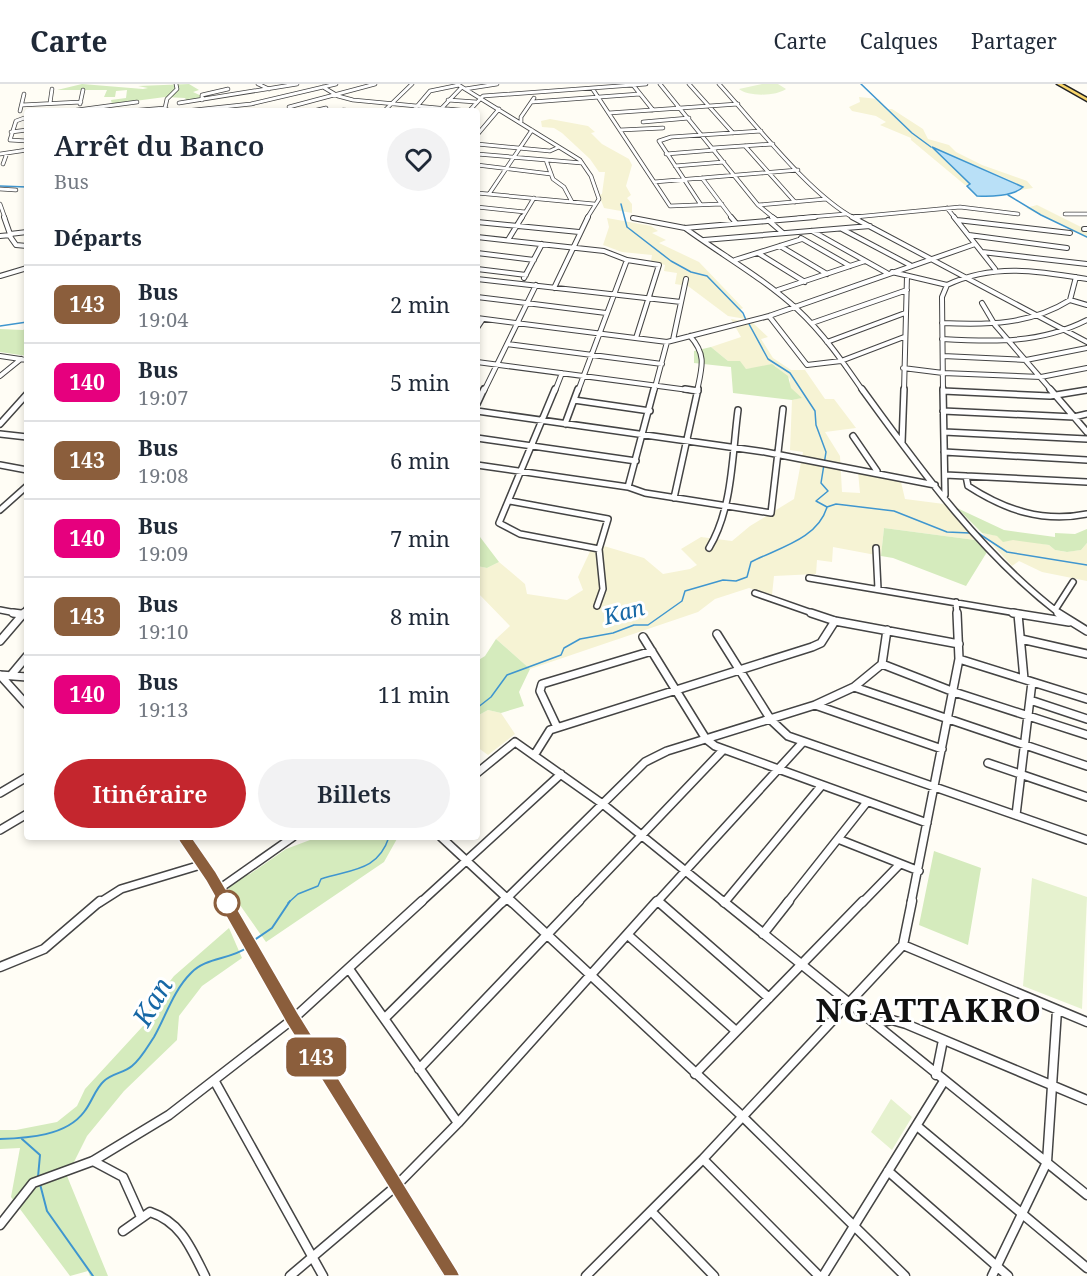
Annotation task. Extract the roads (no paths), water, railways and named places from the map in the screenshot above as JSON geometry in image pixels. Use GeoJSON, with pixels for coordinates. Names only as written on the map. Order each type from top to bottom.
{"type":"FeatureCollection","features":[{"type":"Feature","properties":{"kind":"main road"},"geometry":{"type":"LineString","coordinates":[[1059,84],[1087,100]]}},
{"type":"Feature","properties":{"kind":"street"},"geometry":{"type":"LineString","coordinates":[[165,108],[167,99],[177,90],[176,84]]}},
{"type":"Feature","properties":{"kind":"street"},"geometry":{"type":"LineString","coordinates":[[224,84],[237,95]]}},
{"type":"Feature","properties":{"kind":"street"},"geometry":{"type":"LineString","coordinates":[[258,84],[270,90],[289,106],[375,84]]}},
{"type":"Feature","properties":{"kind":"street"},"geometry":{"type":"LineString","coordinates":[[179,103],[270,90],[294,84]]}},
{"type":"Feature","properties":{"kind":"street"},"geometry":{"type":"LineString","coordinates":[[213,108],[250,104],[336,84]]}},
{"type":"Feature","properties":{"kind":"street"},"geometry":{"type":"LineString","coordinates":[[387,108],[412,84]]}},
{"type":"Feature","properties":{"kind":"street"},"geometry":{"type":"LineString","coordinates":[[417,106],[428,93],[441,88],[497,84]]}},
{"type":"Feature","properties":{"kind":"street"},"geometry":{"type":"LineString","coordinates":[[472,108],[483,96],[539,90],[646,84]]}},
{"type":"Feature","properties":{"kind":"street"},"geometry":{"type":"LineString","coordinates":[[660,84],[758,206],[775,219]]}},
{"type":"Feature","properties":{"kind":"street"},"geometry":{"type":"LineString","coordinates":[[689,84],[733,133]]}},
{"type":"Feature","properties":{"kind":"street"},"geometry":{"type":"LineString","coordinates":[[719,84],[826,199],[847,214],[1087,342]]}},
{"type":"Feature","properties":{"kind":"street"},"geometry":{"type":"LineString","coordinates":[[434,85],[441,88]]}},
{"type":"Feature","properties":{"kind":"street"},"geometry":{"type":"LineString","coordinates":[[521,122],[521,117],[544,85]]}},
{"type":"Feature","properties":{"kind":"street"},"geometry":{"type":"LineString","coordinates":[[633,85],[653,110]]}},
{"type":"Feature","properties":{"kind":"street"},"geometry":{"type":"LineString","coordinates":[[442,108],[461,86]]}},
{"type":"Feature","properties":{"kind":"street"},"geometry":{"type":"LineString","coordinates":[[461,86],[478,101]]}},
{"type":"Feature","properties":{"kind":"street"},"geometry":{"type":"LineString","coordinates":[[323,87],[336,95],[353,100],[428,108]]}},
{"type":"Feature","properties":{"kind":"street"},"geometry":{"type":"LineString","coordinates":[[50,103],[52,88]]}},
{"type":"Feature","properties":{"kind":"street"},"geometry":{"type":"LineString","coordinates":[[592,88],[670,206],[722,204]]}},
{"type":"Feature","properties":{"kind":"street"},"geometry":{"type":"LineString","coordinates":[[202,100],[202,95],[228,89]]}},
{"type":"Feature","properties":{"kind":"street"},"geometry":{"type":"LineString","coordinates":[[81,108],[83,90]]}},
{"type":"Feature","properties":{"kind":"street"},"geometry":{"type":"LineString","coordinates":[[20,111],[24,94]]}},
{"type":"Feature","properties":{"kind":"street"},"geometry":{"type":"LineString","coordinates":[[532,102],[640,94]]}},
{"type":"Feature","properties":{"kind":"street"},"geometry":{"type":"LineString","coordinates":[[137,97],[137,108]]}},
{"type":"Feature","properties":{"kind":"street"},"geometry":{"type":"LineString","coordinates":[[448,100],[478,101],[499,109],[582,163],[591,176],[599,198],[579,232],[574,248],[554,288]]}},
{"type":"Feature","properties":{"kind":"street"},"geometry":{"type":"LineString","coordinates":[[22,105],[81,102]]}},
{"type":"Feature","properties":{"kind":"street"},"geometry":{"type":"LineString","coordinates":[[95,108],[137,102]]}},
{"type":"Feature","properties":{"kind":"street"},"geometry":{"type":"LineString","coordinates":[[250,104],[255,108]]}},
{"type":"Feature","properties":{"kind":"street"},"geometry":{"type":"LineString","coordinates":[[609,113],[738,104]]}},
{"type":"Feature","properties":{"kind":"street"},"geometry":{"type":"LineString","coordinates":[[480,131],[499,109]]}},
{"type":"Feature","properties":{"kind":"street"},"geometry":{"type":"LineString","coordinates":[[636,111],[648,128]]}},
{"type":"Feature","properties":{"kind":"street"},"geometry":{"type":"LineString","coordinates":[[24,118],[16,121],[10,141],[24,141]]}},
{"type":"Feature","properties":{"kind":"street"},"geometry":{"type":"LineString","coordinates":[[643,122],[689,118]]}},
{"type":"Feature","properties":{"kind":"street"},"geometry":{"type":"LineString","coordinates":[[662,120],[666,126],[663,128]]}},
{"type":"Feature","properties":{"kind":"street"},"geometry":{"type":"LineString","coordinates":[[620,130],[663,128],[671,137]]}},
{"type":"Feature","properties":{"kind":"street"},"geometry":{"type":"LineString","coordinates":[[11,132],[24,130]]}},
{"type":"Feature","properties":{"kind":"street"},"geometry":{"type":"LineString","coordinates":[[489,194],[532,130]]}},
{"type":"Feature","properties":{"kind":"street"},"geometry":{"type":"LineString","coordinates":[[701,205],[659,141],[671,137],[762,131]]}},
{"type":"Feature","properties":{"kind":"street"},"geometry":{"type":"LineString","coordinates":[[480,144],[550,151],[559,147]]}},
{"type":"Feature","properties":{"kind":"street"},"geometry":{"type":"LineString","coordinates":[[666,154],[773,144]]}},
{"type":"Feature","properties":{"kind":"street"},"geometry":{"type":"LineString","coordinates":[[745,146],[795,202]]}},
{"type":"Feature","properties":{"kind":"street"},"geometry":{"type":"LineString","coordinates":[[0,154],[24,150]]}},
{"type":"Feature","properties":{"kind":"street"},"geometry":{"type":"LineString","coordinates":[[3,164],[8,156],[7,153]]}},
{"type":"Feature","properties":{"kind":"street"},"geometry":{"type":"LineString","coordinates":[[480,154],[582,163]]}},
{"type":"Feature","properties":{"kind":"street"},"geometry":{"type":"LineString","coordinates":[[546,160],[553,179],[564,187],[572,202]]}},
{"type":"Feature","properties":{"kind":"street"},"geometry":{"type":"LineString","coordinates":[[675,166],[724,162]]}},
{"type":"Feature","properties":{"kind":"street"},"geometry":{"type":"LineString","coordinates":[[480,166],[551,174]]}},
{"type":"Feature","properties":{"kind":"street"},"geometry":{"type":"LineString","coordinates":[[654,182],[798,170]]}},
{"type":"Feature","properties":{"kind":"street"},"geometry":{"type":"LineString","coordinates":[[702,178],[736,223]]}},
{"type":"Feature","properties":{"kind":"street"},"geometry":{"type":"LineString","coordinates":[[0,189],[16,190]]}},
{"type":"Feature","properties":{"kind":"street"},"geometry":{"type":"LineString","coordinates":[[480,193],[594,204]]}},
{"type":"Feature","properties":{"kind":"street"},"geometry":{"type":"LineString","coordinates":[[508,240],[534,198]]}},
{"type":"Feature","properties":{"kind":"street"},"geometry":{"type":"LineString","coordinates":[[758,206],[826,199]]}},
{"type":"Feature","properties":{"kind":"street"},"geometry":{"type":"LineString","coordinates":[[0,204],[10,235],[16,245],[24,246]]}},
{"type":"Feature","properties":{"kind":"street"},"geometry":{"type":"LineString","coordinates":[[480,207],[525,212]]}},
{"type":"Feature","properties":{"kind":"street"},"geometry":{"type":"LineString","coordinates":[[855,217],[947,208],[1018,214]]}},
{"type":"Feature","properties":{"kind":"street"},"geometry":{"type":"LineString","coordinates":[[947,208],[995,269]]}},
{"type":"Feature","properties":{"kind":"street"},"geometry":{"type":"LineString","coordinates":[[633,218],[685,228],[847,214]]}},
{"type":"Feature","properties":{"kind":"street"},"geometry":{"type":"LineString","coordinates":[[1065,214],[1087,214]]}},
{"type":"Feature","properties":{"kind":"street"},"geometry":{"type":"LineString","coordinates":[[768,220],[783,233]]}},
{"type":"Feature","properties":{"kind":"street"},"geometry":{"type":"LineString","coordinates":[[957,220],[1070,233]]}},
{"type":"Feature","properties":{"kind":"street"},"geometry":{"type":"LineString","coordinates":[[480,222],[579,232]]}},
{"type":"Feature","properties":{"kind":"street"},"geometry":{"type":"LineString","coordinates":[[704,240],[871,226]]}},
{"type":"Feature","properties":{"kind":"street"},"geometry":{"type":"LineString","coordinates":[[685,228],[778,290],[812,323],[902,443],[990,550],[1055,610],[1071,623],[1087,631]]}},
{"type":"Feature","properties":{"kind":"street"},"geometry":{"type":"LineString","coordinates":[[841,228],[910,265]]}},
{"type":"Feature","properties":{"kind":"street"},"geometry":{"type":"LineString","coordinates":[[811,231],[889,273],[947,285],[967,276],[995,269],[1087,279]]}},
{"type":"Feature","properties":{"kind":"street"},"geometry":{"type":"LineString","coordinates":[[0,237],[24,233]]}},
{"type":"Feature","properties":{"kind":"street"},"geometry":{"type":"LineString","coordinates":[[792,233],[850,266]]}},
{"type":"Feature","properties":{"kind":"street"},"geometry":{"type":"LineString","coordinates":[[969,235],[1067,248]]}},
{"type":"Feature","properties":{"kind":"street"},"geometry":{"type":"LineString","coordinates":[[480,237],[604,251],[627,260],[659,266],[636,338]]}},
{"type":"Feature","properties":{"kind":"street"},"geometry":{"type":"LineString","coordinates":[[735,260],[802,239]]}},
{"type":"Feature","properties":{"kind":"street"},"geometry":{"type":"LineString","coordinates":[[522,284],[542,244]]}},
{"type":"Feature","properties":{"kind":"street"},"geometry":{"type":"LineString","coordinates":[[480,318],[670,341],[769,316],[975,244]]}},
{"type":"Feature","properties":{"kind":"street"},"geometry":{"type":"LineString","coordinates":[[780,246],[827,274]]}},
{"type":"Feature","properties":{"kind":"street"},"geometry":{"type":"LineString","coordinates":[[982,252],[1087,264]]}},
{"type":"Feature","properties":{"kind":"street"},"geometry":{"type":"LineString","coordinates":[[480,253],[534,260]]}},
{"type":"Feature","properties":{"kind":"street"},"geometry":{"type":"LineString","coordinates":[[758,253],[805,282]]}},
{"type":"Feature","properties":{"kind":"street"},"geometry":{"type":"LineString","coordinates":[[565,424],[627,260]]}},
{"type":"Feature","properties":{"kind":"street"},"geometry":{"type":"LineString","coordinates":[[778,290],[865,261]]}},
{"type":"Feature","properties":{"kind":"street"},"geometry":{"type":"LineString","coordinates":[[0,276],[24,269]]}},
{"type":"Feature","properties":{"kind":"street"},"geometry":{"type":"LineString","coordinates":[[480,269],[526,275]]}},
{"type":"Feature","properties":{"kind":"street"},"geometry":{"type":"LineString","coordinates":[[902,443],[907,276]]}},
{"type":"Feature","properties":{"kind":"street"},"geometry":{"type":"LineString","coordinates":[[942,323],[995,325],[1042,316],[1070,300],[1076,277]]}},
{"type":"Feature","properties":{"kind":"street"},"geometry":{"type":"LineString","coordinates":[[480,279],[681,303]]}},
{"type":"Feature","properties":{"kind":"street"},"geometry":{"type":"LineString","coordinates":[[628,488],[686,279]]}},
{"type":"Feature","properties":{"kind":"street"},"geometry":{"type":"LineString","coordinates":[[480,398],[536,285]]}},
{"type":"Feature","properties":{"kind":"street"},"geometry":{"type":"LineString","coordinates":[[945,495],[942,297],[947,285]]}},
{"type":"Feature","properties":{"kind":"street"},"geometry":{"type":"LineString","coordinates":[[812,323],[907,290]]}},
{"type":"Feature","properties":{"kind":"street"},"geometry":{"type":"LineString","coordinates":[[480,297],[606,313]]}},
{"type":"Feature","properties":{"kind":"street"},"geometry":{"type":"LineString","coordinates":[[1070,300],[1087,305]]}},
{"type":"Feature","properties":{"kind":"street"},"geometry":{"type":"LineString","coordinates":[[982,303],[995,325],[1087,432]]}},
{"type":"Feature","properties":{"kind":"street"},"geometry":{"type":"LineString","coordinates":[[827,342],[905,314]]}},
{"type":"Feature","properties":{"kind":"street"},"geometry":{"type":"LineString","coordinates":[[769,316],[805,365],[841,361],[904,337]]}},
{"type":"Feature","properties":{"kind":"street"},"geometry":{"type":"LineString","coordinates":[[942,339],[1011,343],[1068,332],[1087,320]]}},
{"type":"Feature","properties":{"kind":"street"},"geometry":{"type":"LineString","coordinates":[[674,498],[688,442],[703,364],[702,352],[690,336]]}},
{"type":"Feature","properties":{"kind":"street"},"geometry":{"type":"LineString","coordinates":[[507,344],[663,364]]}},
{"type":"Feature","properties":{"kind":"street"},"geometry":{"type":"LineString","coordinates":[[943,356],[1026,360],[1087,348]]}},
{"type":"Feature","properties":{"kind":"street"},"geometry":{"type":"LineString","coordinates":[[0,356],[24,359]]}},
{"type":"Feature","properties":{"kind":"street"},"geometry":{"type":"LineString","coordinates":[[0,376],[14,362],[24,359]]}},
{"type":"Feature","properties":{"kind":"street"},"geometry":{"type":"LineString","coordinates":[[480,362],[698,392]]}},
{"type":"Feature","properties":{"kind":"street"},"geometry":{"type":"LineString","coordinates":[[903,368],[943,373],[1041,377],[1087,368]]}},
{"type":"Feature","properties":{"kind":"street"},"geometry":{"type":"LineString","coordinates":[[562,373],[510,501],[498,519],[505,527],[520,534],[599,549]]}},
{"type":"Feature","properties":{"kind":"street"},"geometry":{"type":"LineString","coordinates":[[943,391],[1058,396],[1087,390]]}},
{"type":"Feature","properties":{"kind":"street"},"geometry":{"type":"LineString","coordinates":[[0,424],[24,397]]}},
{"type":"Feature","properties":{"kind":"street"},"geometry":{"type":"LineString","coordinates":[[574,400],[650,411]]}},
{"type":"Feature","properties":{"kind":"street"},"geometry":{"type":"LineString","coordinates":[[480,465],[771,513],[783,409]]}},
{"type":"Feature","properties":{"kind":"street"},"geometry":{"type":"LineString","coordinates":[[709,549],[718,534],[724,507],[738,410]]}},
{"type":"Feature","properties":{"kind":"street"},"geometry":{"type":"LineString","coordinates":[[480,411],[779,455],[877,471],[935,485]]}},
{"type":"Feature","properties":{"kind":"street"},"geometry":{"type":"LineString","coordinates":[[943,411],[1074,417],[1087,414]]}},
{"type":"Feature","properties":{"kind":"street"},"geometry":{"type":"LineString","coordinates":[[944,432],[1087,439]]}},
{"type":"Feature","properties":{"kind":"street"},"geometry":{"type":"LineString","coordinates":[[0,434],[24,437]]}},
{"type":"Feature","properties":{"kind":"street"},"geometry":{"type":"LineString","coordinates":[[853,436],[877,471]]}},
{"type":"Feature","properties":{"kind":"street"},"geometry":{"type":"LineString","coordinates":[[480,438],[636,461]]}},
{"type":"Feature","properties":{"kind":"street"},"geometry":{"type":"LineString","coordinates":[[944,452],[1087,460]]}},
{"type":"Feature","properties":{"kind":"street"},"geometry":{"type":"LineString","coordinates":[[0,465],[24,469]]}},
{"type":"Feature","properties":{"kind":"street"},"geometry":{"type":"LineString","coordinates":[[945,475],[1087,482]]}},
{"type":"Feature","properties":{"kind":"street"},"geometry":{"type":"LineString","coordinates":[[966,476],[968,486],[1006,508],[1049,517],[1070,518],[1087,514]]}},
{"type":"Feature","properties":{"kind":"street"},"geometry":{"type":"LineString","coordinates":[[0,510],[24,489]]}},
{"type":"Feature","properties":{"kind":"street"},"geometry":{"type":"LineString","coordinates":[[510,501],[606,517],[608,524],[599,549],[603,588],[597,606]]}},
{"type":"Feature","properties":{"kind":"street"},"geometry":{"type":"LineString","coordinates":[[876,548],[878,589]]}},
{"type":"Feature","properties":{"kind":"street"},"geometry":{"type":"LineString","coordinates":[[809,578],[1071,623]]}},
{"type":"Feature","properties":{"kind":"street"},"geometry":{"type":"LineString","coordinates":[[1055,610],[1073,582]]}},
{"type":"Feature","properties":{"kind":"street"},"geometry":{"type":"LineString","coordinates":[[755,593],[835,621],[959,644]]}},
{"type":"Feature","properties":{"kind":"street"},"geometry":{"type":"LineString","coordinates":[[586,1276],[703,1160],[903,945],[954,692],[959,659],[956,602]]}},
{"type":"Feature","properties":{"kind":"street"},"geometry":{"type":"LineString","coordinates":[[0,610],[21,614]]}},
{"type":"Feature","properties":{"kind":"street"},"geometry":{"type":"LineString","coordinates":[[0,640],[24,612]]}},
{"type":"Feature","properties":{"kind":"street"},"geometry":{"type":"LineString","coordinates":[[1018,614],[1024,679]]}},
{"type":"Feature","properties":{"kind":"street"},"geometry":{"type":"LineString","coordinates":[[535,754],[547,734],[557,727],[741,671],[821,643],[835,621]]}},
{"type":"Feature","properties":{"kind":"street"},"geometry":{"type":"LineString","coordinates":[[385,1018],[604,805],[634,772],[655,756],[815,705],[854,687],[882,664],[887,630]]}},
{"type":"Feature","properties":{"kind":"street"},"geometry":{"type":"LineString","coordinates":[[717,634],[771,720],[782,732],[804,742],[1087,840]]}},
{"type":"Feature","properties":{"kind":"street"},"geometry":{"type":"LineString","coordinates":[[643,637],[706,739],[723,750],[775,770],[927,823]]}},
{"type":"Feature","properties":{"kind":"street"},"geometry":{"type":"LineString","coordinates":[[1021,639],[1087,654]]}},
{"type":"Feature","properties":{"kind":"street"},"geometry":{"type":"LineString","coordinates":[[557,727],[540,691],[542,684],[652,651]]}},
{"type":"Feature","properties":{"kind":"street"},"geometry":{"type":"LineString","coordinates":[[959,659],[1087,699]]}},
{"type":"Feature","properties":{"kind":"street"},"geometry":{"type":"LineString","coordinates":[[12,674],[24,660]]}},
{"type":"Feature","properties":{"kind":"street"},"geometry":{"type":"LineString","coordinates":[[882,664],[954,692],[1087,735]]}},
{"type":"Feature","properties":{"kind":"street"},"geometry":{"type":"LineString","coordinates":[[24,676],[0,675],[24,702]]}},
{"type":"Feature","properties":{"kind":"street"},"geometry":{"type":"LineString","coordinates":[[1016,815],[1032,682]]}},
{"type":"Feature","properties":{"kind":"street"},"geometry":{"type":"LineString","coordinates":[[854,687],[1087,766]]}},
{"type":"Feature","properties":{"kind":"street"},"geometry":{"type":"LineString","coordinates":[[1030,700],[1087,719]]}},
{"type":"Feature","properties":{"kind":"street"},"geometry":{"type":"LineString","coordinates":[[815,705],[942,749]]}},
{"type":"Feature","properties":{"kind":"street"},"geometry":{"type":"LineString","coordinates":[[480,771],[515,742],[535,754],[604,805],[1087,1195]]}},
{"type":"Feature","properties":{"kind":"street"},"geometry":{"type":"LineString","coordinates":[[290,1276],[395,1187],[458,1123],[629,936],[775,770],[804,742]]}},
{"type":"Feature","properties":{"kind":"street"},"geometry":{"type":"LineString","coordinates":[[419,1069],[643,837],[723,750]]}},
{"type":"Feature","properties":{"kind":"street"},"geometry":{"type":"LineString","coordinates":[[988,763],[1087,797]]}},
{"type":"Feature","properties":{"kind":"street"},"geometry":{"type":"LineString","coordinates":[[1,1223],[33,1183],[93,1161],[168,1115],[293,1019],[561,774]]}},
{"type":"Feature","properties":{"kind":"street"},"geometry":{"type":"LineString","coordinates":[[0,793],[24,779]]}},
{"type":"Feature","properties":{"kind":"street"},"geometry":{"type":"LineString","coordinates":[[724,903],[822,785]]}},
{"type":"Feature","properties":{"kind":"street"},"geometry":{"type":"LineString","coordinates":[[763,933],[867,802]]}},
{"type":"Feature","properties":{"kind":"street"},"geometry":{"type":"LineString","coordinates":[[0,830],[24,816]]}},
{"type":"Feature","properties":{"kind":"street"},"geometry":{"type":"LineString","coordinates":[[838,839],[919,871]]}},
{"type":"Feature","properties":{"kind":"street"},"geometry":{"type":"LineString","coordinates":[[186,840],[204,864],[293,1019],[450,1276]]}},
{"type":"Feature","properties":{"kind":"street"},"geometry":{"type":"LineString","coordinates":[[219,889],[289,840]]}},
{"type":"Feature","properties":{"kind":"street"},"geometry":{"type":"LineString","coordinates":[[444,840],[590,978],[743,1117],[905,1276]]}},
{"type":"Feature","properties":{"kind":"street"},"geometry":{"type":"LineString","coordinates":[[0,967],[44,949],[101,901],[121,889],[204,864]]}},
{"type":"Feature","properties":{"kind":"street"},"geometry":{"type":"LineString","coordinates":[[695,1074],[900,864]]}},
{"type":"Feature","properties":{"kind":"street"},"geometry":{"type":"LineString","coordinates":[[659,902],[769,998]]}},
{"type":"Feature","properties":{"kind":"street"},"geometry":{"type":"LineString","coordinates":[[629,936],[736,1031]]}},
{"type":"Feature","properties":{"kind":"street"},"geometry":{"type":"LineString","coordinates":[[903,945],[1087,1022]]}},
{"type":"Feature","properties":{"kind":"street"},"geometry":{"type":"LineString","coordinates":[[349,969],[458,1123]]}},
{"type":"Feature","properties":{"kind":"street"},"geometry":{"type":"LineString","coordinates":[[992,1276],[1047,1162],[1058,1010]]}},
{"type":"Feature","properties":{"kind":"street"},"geometry":{"type":"LineString","coordinates":[[873,1023],[892,1020],[1087,1100]]}},
{"type":"Feature","properties":{"kind":"street"},"geometry":{"type":"LineString","coordinates":[[936,1075],[944,1040]]}},
{"type":"Feature","properties":{"kind":"street"},"geometry":{"type":"LineString","coordinates":[[214,1080],[323,1276]]}},
{"type":"Feature","properties":{"kind":"street"},"geometry":{"type":"LineString","coordinates":[[703,1160],[821,1276],[944,1081]]}},
{"type":"Feature","properties":{"kind":"street"},"geometry":{"type":"LineString","coordinates":[[917,1126],[1087,1268]]}},
{"type":"Feature","properties":{"kind":"street"},"geometry":{"type":"LineString","coordinates":[[93,1161],[123,1177],[141,1217]]}},
{"type":"Feature","properties":{"kind":"street"},"geometry":{"type":"LineString","coordinates":[[888,1171],[1008,1276]]}},
{"type":"Feature","properties":{"kind":"street"},"geometry":{"type":"LineString","coordinates":[[651,1211],[714,1276]]}},
{"type":"Feature","properties":{"kind":"street"},"geometry":{"type":"LineString","coordinates":[[123,1231],[150,1212],[162,1214],[176,1222],[205,1276]]}},
{"type":"Feature","properties":{"kind":"water"},"geometry":{"type":"Polygon","coordinates":[[[932,147],[1023,187],[1008,194],[977,196],[967,186],[970,184],[932,147]]]}},
{"type":"Feature","properties":{"kind":"waterway"},"geometry":{"type":"LineString","coordinates":[[861,84],[912,133],[931,147]]}},
{"type":"Feature","properties":{"kind":"waterway"},"geometry":{"type":"LineString","coordinates":[[0,186],[24,187]]}},
{"type":"Feature","properties":{"kind":"waterway"},"geometry":{"type":"LineString","coordinates":[[1008,195],[1041,215],[1087,237]]}},
{"type":"Feature","properties":{"kind":"waterway"},"geometry":{"type":"LineString","coordinates":[[621,204],[627,227],[671,261],[691,272],[707,276],[743,313],[746,320]]}},
{"type":"Feature","properties":{"kind":"waterway"},"geometry":{"type":"LineString","coordinates":[[0,326],[24,322]]}},
{"type":"Feature","properties":{"kind":"waterway","name":"Kan"},"geometry":{"type":"LineString","coordinates":[[749,324],[768,359],[790,373],[815,411],[816,425],[826,452],[821,483],[828,491],[816,501],[827,507]]}},
{"type":"Feature","properties":{"kind":"waterway","name":"Kan"},"geometry":{"type":"LineString","coordinates":[[827,507],[836,504],[894,511],[947,532],[970,533]]}},
{"type":"Feature","properties":{"kind":"waterway","name":"Kan"},"geometry":{"type":"LineString","coordinates":[[480,706],[491,697],[507,675],[561,655],[564,648],[580,639],[613,633],[634,625],[648,625],[682,601],[685,591],[723,580],[736,581],[747,577],[751,562],[806,535],[822,518],[827,507]]}},
{"type":"Feature","properties":{"kind":"waterway","name":"Kan"},"geometry":{"type":"LineString","coordinates":[[978,533],[1007,552],[1087,565]]}},
{"type":"Feature","properties":{"kind":"waterway","name":"Kan"},"geometry":{"type":"LineString","coordinates":[[290,902],[298,894],[318,886],[321,879],[371,863],[388,840]]}},
{"type":"Feature","properties":{"kind":"waterway","name":"Kan"},"geometry":{"type":"LineString","coordinates":[[253,941],[272,928],[290,902]]}},
{"type":"Feature","properties":{"kind":"waterway","name":"Kan"},"geometry":{"type":"LineString","coordinates":[[0,1139],[46,1134],[57,1131],[76,1120],[87,1108],[104,1081],[129,1068],[141,1056],[154,1037],[179,988],[191,973],[204,964],[248,947]]}},
{"type":"Feature","properties":{"kind":"waterway"},"geometry":{"type":"LineString","coordinates":[[22,1139],[40,1155],[38,1177]]}},
{"type":"Feature","properties":{"kind":"waterway"},"geometry":{"type":"LineString","coordinates":[[40,1184],[47,1211],[93,1276]]}},
{"type":"Feature","properties":{"kind":"district","name":"NGATTAKRO"},"geometry":{"type":"Point","coordinates":[929,1010]}}]}
